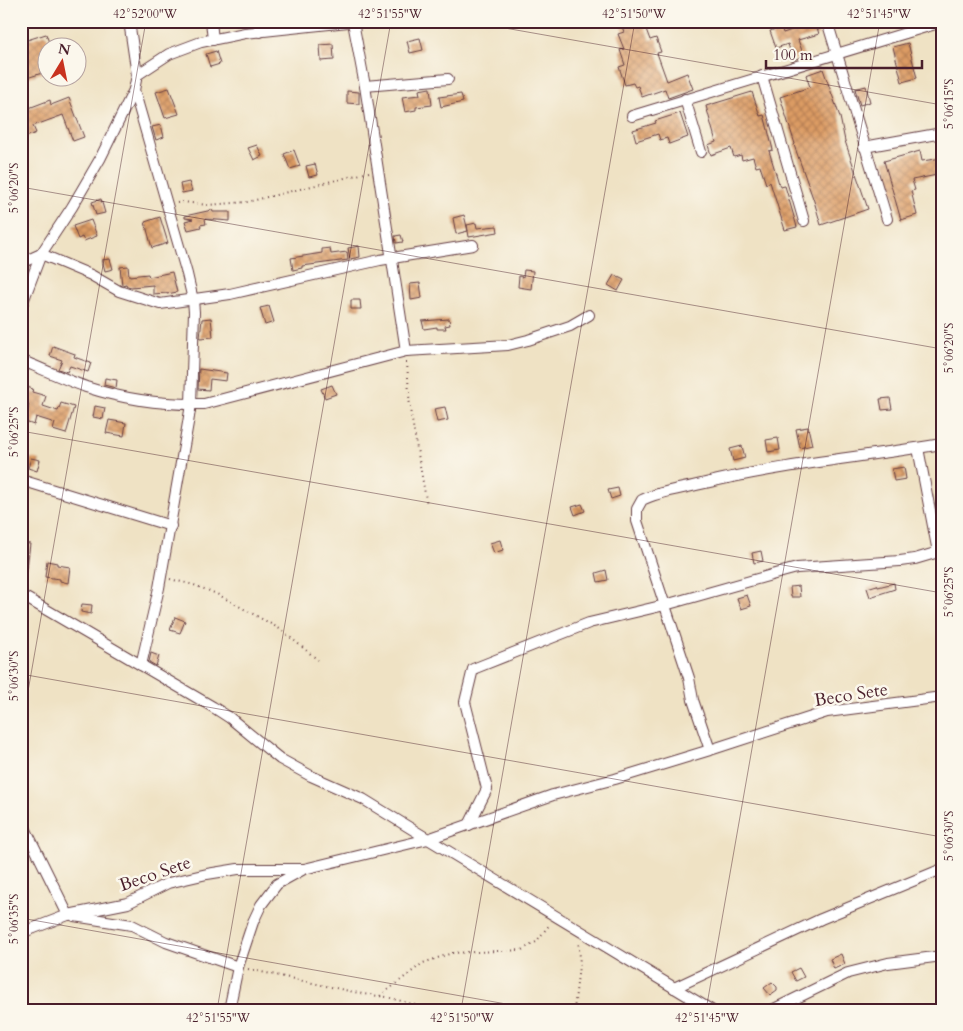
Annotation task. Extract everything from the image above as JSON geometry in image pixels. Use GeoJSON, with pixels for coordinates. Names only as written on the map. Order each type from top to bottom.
{"type":"FeatureCollection","features":[{"type":"Feature","properties":{"kind":"street"},"geometry":{"type":"LineString","coordinates":[[21,308],[41,254],[72,207],[100,159],[134,90],[137,75],[129,21]]}},
{"type":"Feature","properties":{"kind":"street"},"geometry":{"type":"LineString","coordinates":[[211,21],[213,40]]}},
{"type":"Feature","properties":{"kind":"street"},"geometry":{"type":"LineString","coordinates":[[137,75],[169,54],[259,26],[357,21]]}},
{"type":"Feature","properties":{"kind":"street"},"geometry":{"type":"LineString","coordinates":[[827,21],[887,219]]}},
{"type":"Feature","properties":{"kind":"street"},"geometry":{"type":"LineString","coordinates":[[353,22],[365,86],[406,351]]}},
{"type":"Feature","properties":{"kind":"street"},"geometry":{"type":"LineString","coordinates":[[632,116],[942,22]]}},
{"type":"Feature","properties":{"kind":"street"},"geometry":{"type":"LineString","coordinates":[[762,76],[804,221]]}},
{"type":"Feature","properties":{"kind":"street"},"geometry":{"type":"LineString","coordinates":[[365,86],[448,79]]}},
{"type":"Feature","properties":{"kind":"street"},"geometry":{"type":"LineString","coordinates":[[134,90],[194,300],[191,404],[162,577],[142,665]]}},
{"type":"Feature","properties":{"kind":"street"},"geometry":{"type":"LineString","coordinates":[[685,99],[701,152]]}},
{"type":"Feature","properties":{"kind":"street"},"geometry":{"type":"LineString","coordinates":[[864,147],[942,134]]}},
{"type":"Feature","properties":{"kind":"street"},"geometry":{"type":"LineString","coordinates":[[21,263],[41,254],[91,275],[119,291],[160,304],[230,294],[392,258],[472,245]]}},
{"type":"Feature","properties":{"kind":"street"},"geometry":{"type":"LineString","coordinates":[[21,360],[108,394],[191,404],[215,402],[406,351],[508,344],[528,340],[570,326],[589,315]]}},
{"type":"Feature","properties":{"kind":"street"},"geometry":{"type":"LineString","coordinates":[[710,750],[637,521],[637,510],[642,500],[658,494],[726,478],[837,458],[942,444]]}},
{"type":"Feature","properties":{"kind":"street"},"geometry":{"type":"LineString","coordinates":[[469,825],[487,790],[465,702],[472,669],[589,623],[665,605],[797,568],[900,561],[940,552],[918,448]]}},
{"type":"Feature","properties":{"kind":"street"},"geometry":{"type":"LineString","coordinates":[[21,480],[171,526]]}},
{"type":"Feature","properties":{"kind":"street"},"geometry":{"type":"LineString","coordinates":[[21,596],[230,718],[280,759],[293,767],[363,799],[711,1010]]}},
{"type":"Feature","properties":{"kind":"street","name":"Beco Sete"},"geometry":{"type":"LineString","coordinates":[[21,933],[68,915],[128,902],[168,883],[207,874],[238,870],[304,869],[428,840],[553,795],[615,779],[827,712],[942,698]]}},
{"type":"Feature","properties":{"kind":"street"},"geometry":{"type":"LineString","coordinates":[[21,820],[68,915],[132,925],[166,942],[238,967]]}},
{"type":"Feature","properties":{"kind":"street"},"geometry":{"type":"LineString","coordinates":[[229,1010],[238,967],[253,922],[267,897],[277,884],[304,869]]}},
{"type":"Feature","properties":{"kind":"street"},"geometry":{"type":"LineString","coordinates":[[674,988],[821,919],[942,869]]}},
{"type":"Feature","properties":{"kind":"street"},"geometry":{"type":"LineString","coordinates":[[772,1010],[848,973],[888,963],[942,956]]}},
{"type":"Feature","properties":{"kind":"path"},"geometry":{"type":"LineString","coordinates":[[167,204],[183,202],[207,205],[247,202],[378,170]]}},
{"type":"Feature","properties":{"kind":"path"},"geometry":{"type":"LineString","coordinates":[[406,351],[410,409],[427,506]]}},
{"type":"Feature","properties":{"kind":"path"},"geometry":{"type":"LineString","coordinates":[[162,577],[194,585],[217,594],[280,630],[318,660]]}},
{"type":"Feature","properties":{"kind":"path"},"geometry":{"type":"LineString","coordinates":[[380,996],[423,963],[452,952],[522,950],[536,942],[556,917]]}},
{"type":"Feature","properties":{"kind":"path"},"geometry":{"type":"LineString","coordinates":[[574,1010],[580,957],[576,929]]}},
{"type":"Feature","properties":{"kind":"path"},"geometry":{"type":"LineString","coordinates":[[238,967],[380,996],[433,1010]]}},
{"type":"Feature","properties":{"kind":"building"},"geometry":{"type":"Polygon","coordinates":[[[620,21],[643,21],[650,40],[656,38],[661,52],[657,53],[667,81],[687,73],[693,89],[668,98],[665,89],[642,97],[638,86],[635,87],[633,83],[625,85],[619,67],[625,65],[620,50],[624,49],[618,34],[624,32],[620,21]]]}},
{"type":"Feature","properties":{"kind":"building"},"geometry":{"type":"Polygon","coordinates":[[[800,21],[815,21],[819,34],[798,40],[804,56],[793,60],[788,44],[776,48],[770,31],[781,27],[783,33],[801,27],[800,21]]]}},
{"type":"Feature","properties":{"kind":"building"},"geometry":{"type":"Polygon","coordinates":[[[46,34],[47,38],[38,38],[38,74],[21,80],[21,42],[46,34]]]}},
{"type":"Feature","properties":{"kind":"building"},"geometry":{"type":"Polygon","coordinates":[[[420,38],[423,50],[410,53],[407,41],[420,38]]]}},
{"type":"Feature","properties":{"kind":"building"},"geometry":{"type":"Polygon","coordinates":[[[908,43],[917,78],[902,82],[893,47],[908,43]]]}},
{"type":"Feature","properties":{"kind":"building"},"geometry":{"type":"Polygon","coordinates":[[[333,44],[334,60],[321,61],[320,45],[333,44]]]}},
{"type":"Feature","properties":{"kind":"building"},"geometry":{"type":"Polygon","coordinates":[[[216,51],[220,64],[210,67],[206,54],[216,51]]]}},
{"type":"Feature","properties":{"kind":"building"},"geometry":{"type":"Polygon","coordinates":[[[823,69],[868,209],[821,225],[780,97],[810,87],[806,75],[823,69]]]}},
{"type":"Feature","properties":{"kind":"building"},"geometry":{"type":"Polygon","coordinates":[[[866,86],[870,102],[860,105],[855,89],[866,86]]]}},
{"type":"Feature","properties":{"kind":"building"},"geometry":{"type":"Polygon","coordinates":[[[169,88],[179,114],[165,118],[156,92],[169,88]]]}},
{"type":"Feature","properties":{"kind":"building"},"geometry":{"type":"Polygon","coordinates":[[[430,88],[432,105],[416,107],[416,110],[405,112],[402,97],[420,95],[419,90],[430,88]]]}},
{"type":"Feature","properties":{"kind":"building"},"geometry":{"type":"Polygon","coordinates":[[[347,91],[359,92],[359,104],[347,103],[347,91]]]}},
{"type":"Feature","properties":{"kind":"building"},"geometry":{"type":"Polygon","coordinates":[[[752,92],[760,116],[764,115],[773,150],[769,151],[780,187],[785,186],[797,227],[785,230],[770,182],[766,184],[760,166],[756,167],[753,157],[742,160],[741,155],[734,157],[731,148],[711,155],[708,145],[716,142],[706,106],[752,92]]]}},
{"type":"Feature","properties":{"kind":"building"},"geometry":{"type":"Polygon","coordinates":[[[461,94],[463,102],[441,107],[439,97],[461,94]]]}},
{"type":"Feature","properties":{"kind":"building"},"geometry":{"type":"Polygon","coordinates":[[[69,98],[84,137],[73,141],[63,115],[33,126],[36,133],[21,139],[21,111],[50,100],[51,105],[69,98]]]}},
{"type":"Feature","properties":{"kind":"building"},"geometry":{"type":"Polygon","coordinates":[[[680,113],[688,137],[669,144],[667,138],[660,140],[658,134],[636,141],[633,130],[680,113]]]}},
{"type":"Feature","properties":{"kind":"building"},"geometry":{"type":"Polygon","coordinates":[[[161,125],[164,137],[156,140],[152,127],[161,125]]]}},
{"type":"Feature","properties":{"kind":"building"},"geometry":{"type":"Polygon","coordinates":[[[257,145],[262,156],[254,160],[248,148],[257,145]]]}},
{"type":"Feature","properties":{"kind":"building"},"geometry":{"type":"Polygon","coordinates":[[[294,150],[300,166],[290,169],[284,154],[294,150]]]}},
{"type":"Feature","properties":{"kind":"building"},"geometry":{"type":"Polygon","coordinates":[[[920,151],[922,161],[942,158],[942,174],[912,180],[915,190],[911,191],[917,215],[901,220],[884,161],[920,151]]]}},
{"type":"Feature","properties":{"kind":"building"},"geometry":{"type":"Polygon","coordinates":[[[315,164],[318,175],[309,177],[306,166],[315,164]]]}},
{"type":"Feature","properties":{"kind":"building"},"geometry":{"type":"Polygon","coordinates":[[[189,182],[192,191],[182,193],[180,184],[189,182]]]}},
{"type":"Feature","properties":{"kind":"building"},"geometry":{"type":"Polygon","coordinates":[[[101,199],[105,213],[96,215],[92,202],[101,199]]]}},
{"type":"Feature","properties":{"kind":"building"},"geometry":{"type":"Polygon","coordinates":[[[212,210],[213,212],[230,212],[230,221],[205,219],[206,224],[188,230],[185,221],[193,219],[185,218],[185,216],[212,210]]]}},
{"type":"Feature","properties":{"kind":"building"},"geometry":{"type":"Polygon","coordinates":[[[464,215],[468,231],[456,234],[453,218],[464,215]]]}},
{"type":"Feature","properties":{"kind":"building"},"geometry":{"type":"Polygon","coordinates":[[[160,217],[168,243],[152,248],[145,222],[160,217]]]}},
{"type":"Feature","properties":{"kind":"building"},"geometry":{"type":"Polygon","coordinates":[[[91,220],[97,236],[84,241],[82,237],[78,239],[73,226],[91,220]]]}},
{"type":"Feature","properties":{"kind":"building"},"geometry":{"type":"Polygon","coordinates":[[[476,223],[477,228],[497,226],[498,232],[469,237],[467,225],[476,223]]]}},
{"type":"Feature","properties":{"kind":"building"},"geometry":{"type":"Polygon","coordinates":[[[401,235],[403,242],[396,243],[395,236],[401,235]]]}},
{"type":"Feature","properties":{"kind":"building"},"geometry":{"type":"Polygon","coordinates":[[[359,246],[360,257],[350,259],[348,248],[359,246]]]}},
{"type":"Feature","properties":{"kind":"building"},"geometry":{"type":"Polygon","coordinates":[[[330,248],[331,254],[347,252],[348,260],[302,266],[302,268],[293,270],[291,258],[322,253],[322,249],[330,248]]]}},
{"type":"Feature","properties":{"kind":"building"},"geometry":{"type":"Polygon","coordinates":[[[110,259],[113,269],[105,271],[102,260],[110,259]]]}},
{"type":"Feature","properties":{"kind":"building"},"geometry":{"type":"Polygon","coordinates":[[[128,266],[129,276],[148,274],[149,277],[172,272],[177,292],[153,294],[153,285],[131,287],[126,284],[122,285],[120,267],[128,266]]]}},
{"type":"Feature","properties":{"kind":"building"},"geometry":{"type":"Polygon","coordinates":[[[524,270],[533,271],[531,289],[518,287],[519,276],[523,277],[524,270]]]}},
{"type":"Feature","properties":{"kind":"building"},"geometry":{"type":"Polygon","coordinates":[[[614,275],[624,280],[618,291],[608,285],[614,275]]]}},
{"type":"Feature","properties":{"kind":"building"},"geometry":{"type":"Polygon","coordinates":[[[420,283],[422,298],[411,300],[410,284],[420,283]]]}},
{"type":"Feature","properties":{"kind":"building"},"geometry":{"type":"Polygon","coordinates":[[[351,300],[360,300],[361,309],[351,309],[351,300]]]}},
{"type":"Feature","properties":{"kind":"building"},"geometry":{"type":"Polygon","coordinates":[[[269,306],[274,322],[265,325],[260,308],[269,306]]]}},
{"type":"Feature","properties":{"kind":"building"},"geometry":{"type":"Polygon","coordinates":[[[211,318],[213,337],[200,338],[202,319],[211,318]]]}},
{"type":"Feature","properties":{"kind":"building"},"geometry":{"type":"Polygon","coordinates":[[[449,319],[450,325],[445,326],[446,329],[437,329],[437,327],[424,329],[422,321],[449,319]]]}},
{"type":"Feature","properties":{"kind":"building"},"geometry":{"type":"Polygon","coordinates":[[[53,346],[75,354],[74,357],[91,363],[88,372],[70,366],[67,372],[58,369],[62,360],[50,356],[53,346]]]}},
{"type":"Feature","properties":{"kind":"building"},"geometry":{"type":"Polygon","coordinates":[[[199,369],[227,373],[226,381],[210,379],[209,390],[198,389],[199,369]]]}},
{"type":"Feature","properties":{"kind":"building"},"geometry":{"type":"Polygon","coordinates":[[[105,378],[117,380],[116,388],[104,385],[105,378]]]}},
{"type":"Feature","properties":{"kind":"building"},"geometry":{"type":"Polygon","coordinates":[[[21,385],[33,389],[32,392],[46,396],[43,406],[58,411],[61,403],[74,407],[66,434],[53,430],[55,423],[36,417],[34,425],[25,422],[29,404],[21,401],[21,385]]]}},
{"type":"Feature","properties":{"kind":"building"},"geometry":{"type":"Polygon","coordinates":[[[332,385],[336,394],[325,398],[321,389],[332,385]]]}},
{"type":"Feature","properties":{"kind":"building"},"geometry":{"type":"Polygon","coordinates":[[[890,398],[892,409],[882,410],[880,399],[890,398]]]}},
{"type":"Feature","properties":{"kind":"building"},"geometry":{"type":"Polygon","coordinates":[[[95,406],[105,408],[103,419],[93,417],[95,406]]]}},
{"type":"Feature","properties":{"kind":"building"},"geometry":{"type":"Polygon","coordinates":[[[445,407],[448,420],[437,422],[434,409],[445,407]]]}},
{"type":"Feature","properties":{"kind":"building"},"geometry":{"type":"Polygon","coordinates":[[[109,420],[126,423],[124,436],[106,433],[109,420]]]}},
{"type":"Feature","properties":{"kind":"building"},"geometry":{"type":"Polygon","coordinates":[[[808,427],[812,445],[800,448],[796,429],[808,427]]]}},
{"type":"Feature","properties":{"kind":"building"},"geometry":{"type":"Polygon","coordinates":[[[778,438],[780,450],[768,452],[766,440],[778,438]]]}},
{"type":"Feature","properties":{"kind":"building"},"geometry":{"type":"Polygon","coordinates":[[[742,446],[745,458],[733,461],[730,449],[742,446]]]}},
{"type":"Feature","properties":{"kind":"building"},"geometry":{"type":"Polygon","coordinates":[[[31,458],[40,460],[37,471],[28,468],[31,458]]]}},
{"type":"Feature","properties":{"kind":"building"},"geometry":{"type":"Polygon","coordinates":[[[904,467],[906,479],[894,481],[892,469],[904,467]]]}},
{"type":"Feature","properties":{"kind":"building"},"geometry":{"type":"Polygon","coordinates":[[[618,488],[620,496],[611,499],[608,490],[618,488]]]}},
{"type":"Feature","properties":{"kind":"building"},"geometry":{"type":"Polygon","coordinates":[[[582,504],[585,511],[575,515],[572,507],[582,504]]]}},
{"type":"Feature","properties":{"kind":"building"},"geometry":{"type":"Polygon","coordinates":[[[500,540],[503,550],[494,553],[490,543],[500,540]]]}},
{"type":"Feature","properties":{"kind":"building"},"geometry":{"type":"Polygon","coordinates":[[[21,543],[30,544],[27,568],[21,568],[21,543]]]}},
{"type":"Feature","properties":{"kind":"building"},"geometry":{"type":"Polygon","coordinates":[[[761,551],[763,561],[754,563],[752,553],[761,551]]]}},
{"type":"Feature","properties":{"kind":"building"},"geometry":{"type":"Polygon","coordinates":[[[47,561],[70,567],[68,583],[60,581],[60,579],[45,577],[47,561]]]}},
{"type":"Feature","properties":{"kind":"building"},"geometry":{"type":"Polygon","coordinates":[[[606,570],[608,580],[598,582],[596,573],[606,570]]]}},
{"type":"Feature","properties":{"kind":"building"},"geometry":{"type":"Polygon","coordinates":[[[894,583],[895,589],[870,597],[867,588],[894,583]]]}},
{"type":"Feature","properties":{"kind":"building"},"geometry":{"type":"Polygon","coordinates":[[[799,586],[800,597],[791,597],[790,587],[799,586]]]}},
{"type":"Feature","properties":{"kind":"building"},"geometry":{"type":"Polygon","coordinates":[[[747,595],[751,606],[741,609],[737,598],[747,595]]]}},
{"type":"Feature","properties":{"kind":"building"},"geometry":{"type":"Polygon","coordinates":[[[82,604],[92,605],[91,614],[81,612],[82,604]]]}},
{"type":"Feature","properties":{"kind":"building"},"geometry":{"type":"Polygon","coordinates":[[[175,617],[185,621],[180,633],[170,630],[175,617]]]}},
{"type":"Feature","properties":{"kind":"building"},"geometry":{"type":"Polygon","coordinates":[[[151,653],[159,656],[156,666],[149,662],[151,653]]]}},
{"type":"Feature","properties":{"kind":"building"},"geometry":{"type":"Polygon","coordinates":[[[841,954],[845,964],[834,969],[830,959],[841,954]]]}},
{"type":"Feature","properties":{"kind":"building"},"geometry":{"type":"Polygon","coordinates":[[[799,968],[804,977],[796,981],[791,972],[799,968]]]}},
{"type":"Feature","properties":{"kind":"building"},"geometry":{"type":"Polygon","coordinates":[[[772,982],[777,987],[777,990],[770,995],[764,988],[772,982]]]}}]}
